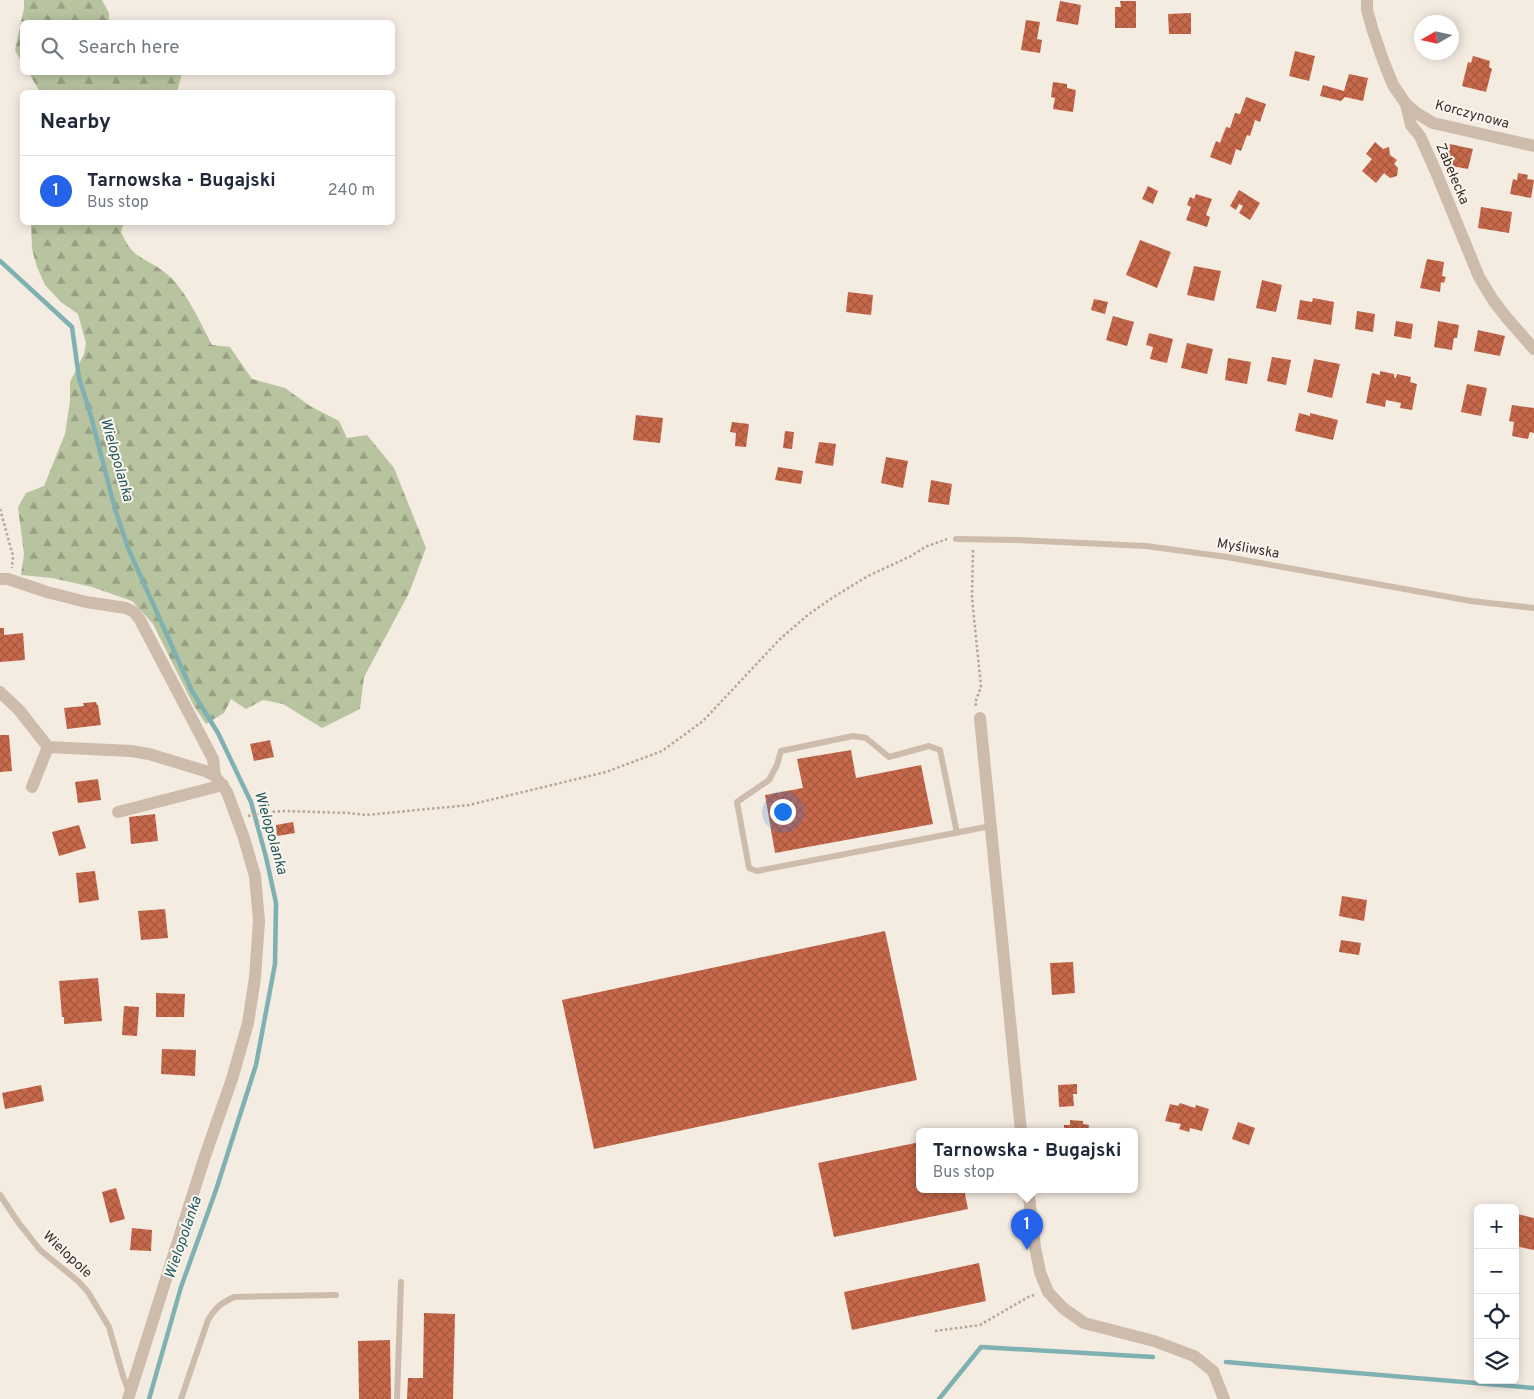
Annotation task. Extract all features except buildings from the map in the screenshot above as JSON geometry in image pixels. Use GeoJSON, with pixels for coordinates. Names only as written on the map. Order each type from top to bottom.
{"type":"FeatureCollection","features":[{"type":"Feature","properties":{"kind":"street","name":"Zabełecka"},"geometry":{"type":"LineString","coordinates":[[1367,0],[1367,10],[1383,60],[1394,85],[1406,104],[1411,125],[1420,136],[1479,277],[1493,300],[1534,349]]}},
{"type":"Feature","properties":{"kind":"street","name":"Korczynowa"},"geometry":{"type":"LineString","coordinates":[[1406,104],[1433,123],[1534,146]]}},
{"type":"Feature","properties":{"kind":"street"},"geometry":{"type":"LineString","coordinates":[[4,579],[86,602],[126,608],[134,612],[214,759],[219,780],[227,792],[244,838],[255,876],[259,921],[255,978],[248,1023],[232,1080],[129,1396]]}},
{"type":"Feature","properties":{"kind":"street"},"geometry":{"type":"LineString","coordinates":[[0,692],[19,710],[48,747],[131,751],[149,754],[219,780]]}},
{"type":"Feature","properties":{"kind":"street"},"geometry":{"type":"LineString","coordinates":[[980,718],[1021,1128]]}},
{"type":"Feature","properties":{"kind":"street"},"geometry":{"type":"LineString","coordinates":[[32,787],[48,747]]}},
{"type":"Feature","properties":{"kind":"street"},"geometry":{"type":"LineString","coordinates":[[118,812],[219,780]]}},
{"type":"Feature","properties":{"kind":"street"},"geometry":{"type":"LineString","coordinates":[[1028,1193],[1040,1272],[1048,1292],[1063,1308],[1084,1323],[1154,1340],[1194,1356],[1213,1371],[1224,1399]]}},
{"type":"Feature","properties":{"kind":"lane","name":"Myśliwska"},"geometry":{"type":"LineString","coordinates":[[956,539],[1146,546],[1227,557],[1471,601],[1534,608]]}},
{"type":"Feature","properties":{"kind":"lane"},"geometry":{"type":"LineString","coordinates":[[957,832],[940,750],[929,746],[889,757],[866,738],[853,736],[782,751],[769,780],[737,802],[749,868],[757,872],[991,826]]}},
{"type":"Feature","properties":{"kind":"lane","name":"Wielopole"},"geometry":{"type":"LineString","coordinates":[[0,1195],[40,1250],[73,1276],[88,1292],[109,1327],[129,1396]]}},
{"type":"Feature","properties":{"kind":"lane"},"geometry":{"type":"LineString","coordinates":[[397,1399],[401,1282]]}},
{"type":"Feature","properties":{"kind":"lane"},"geometry":{"type":"LineString","coordinates":[[180,1399],[208,1320],[220,1303],[234,1298],[336,1295]]}},
{"type":"Feature","properties":{"kind":"path"},"geometry":{"type":"LineString","coordinates":[[0,509],[13,556],[12,569],[4,579]]}},
{"type":"Feature","properties":{"kind":"path"},"geometry":{"type":"LineString","coordinates":[[242,818],[267,812],[366,815],[469,805],[606,772],[662,751],[703,721],[780,639],[809,614],[868,576],[911,556],[925,547],[946,539],[956,539]]}},
{"type":"Feature","properties":{"kind":"path"},"geometry":{"type":"LineString","coordinates":[[974,539],[972,598],[981,687],[975,703],[980,718]]}},
{"type":"Feature","properties":{"kind":"path"},"geometry":{"type":"LineString","coordinates":[[935,1331],[980,1324],[1030,1296],[1048,1292]]}},
{"type":"Feature","properties":{"kind":"green space"},"geometry":{"type":"Polygon","coordinates":[[[24,0],[102,0],[109,13],[109,20],[21,20],[24,0]]]}},
{"type":"Feature","properties":{"kind":"green space"},"geometry":{"type":"Polygon","coordinates":[[[20,27],[20,59],[15,50],[20,27]]]}},
{"type":"Feature","properties":{"kind":"green space"},"geometry":{"type":"Polygon","coordinates":[[[30,75],[181,75],[178,90],[39,90],[30,75]]]}},
{"type":"Feature","properties":{"kind":"green space"},"geometry":{"type":"Polygon","coordinates":[[[31,225],[123,225],[121,232],[128,245],[138,256],[163,271],[178,286],[191,305],[212,345],[230,347],[252,379],[285,388],[310,406],[339,421],[347,438],[367,435],[394,468],[426,548],[409,593],[364,677],[360,709],[322,728],[283,704],[263,700],[246,709],[231,699],[224,713],[206,724],[194,706],[153,624],[132,601],[92,587],[52,578],[21,575],[24,554],[18,507],[26,493],[44,486],[65,434],[70,401],[70,382],[84,354],[86,343],[78,314],[61,302],[45,285],[32,249],[31,225]]]}},
{"type":"Feature","properties":{"kind":"waterway","name":"Wielopolanka"},"geometry":{"type":"LineString","coordinates":[[0,261],[72,327],[79,378],[91,416],[115,509],[128,548],[192,691],[218,733],[251,802],[276,903],[275,964],[256,1065],[216,1190],[181,1287],[149,1399]]}},
{"type":"Feature","properties":{"kind":"waterway"},"geometry":{"type":"LineString","coordinates":[[939,1399],[981,1347],[1153,1357]]}},
{"type":"Feature","properties":{"kind":"waterway"},"geometry":{"type":"LineString","coordinates":[[1226,1362],[1534,1388]]}},
{"type":"Feature","properties":{"kind":"place","name":"Tarnowska - Bugajski"},"geometry":{"type":"Point","coordinates":[1027,1250]}}]}
